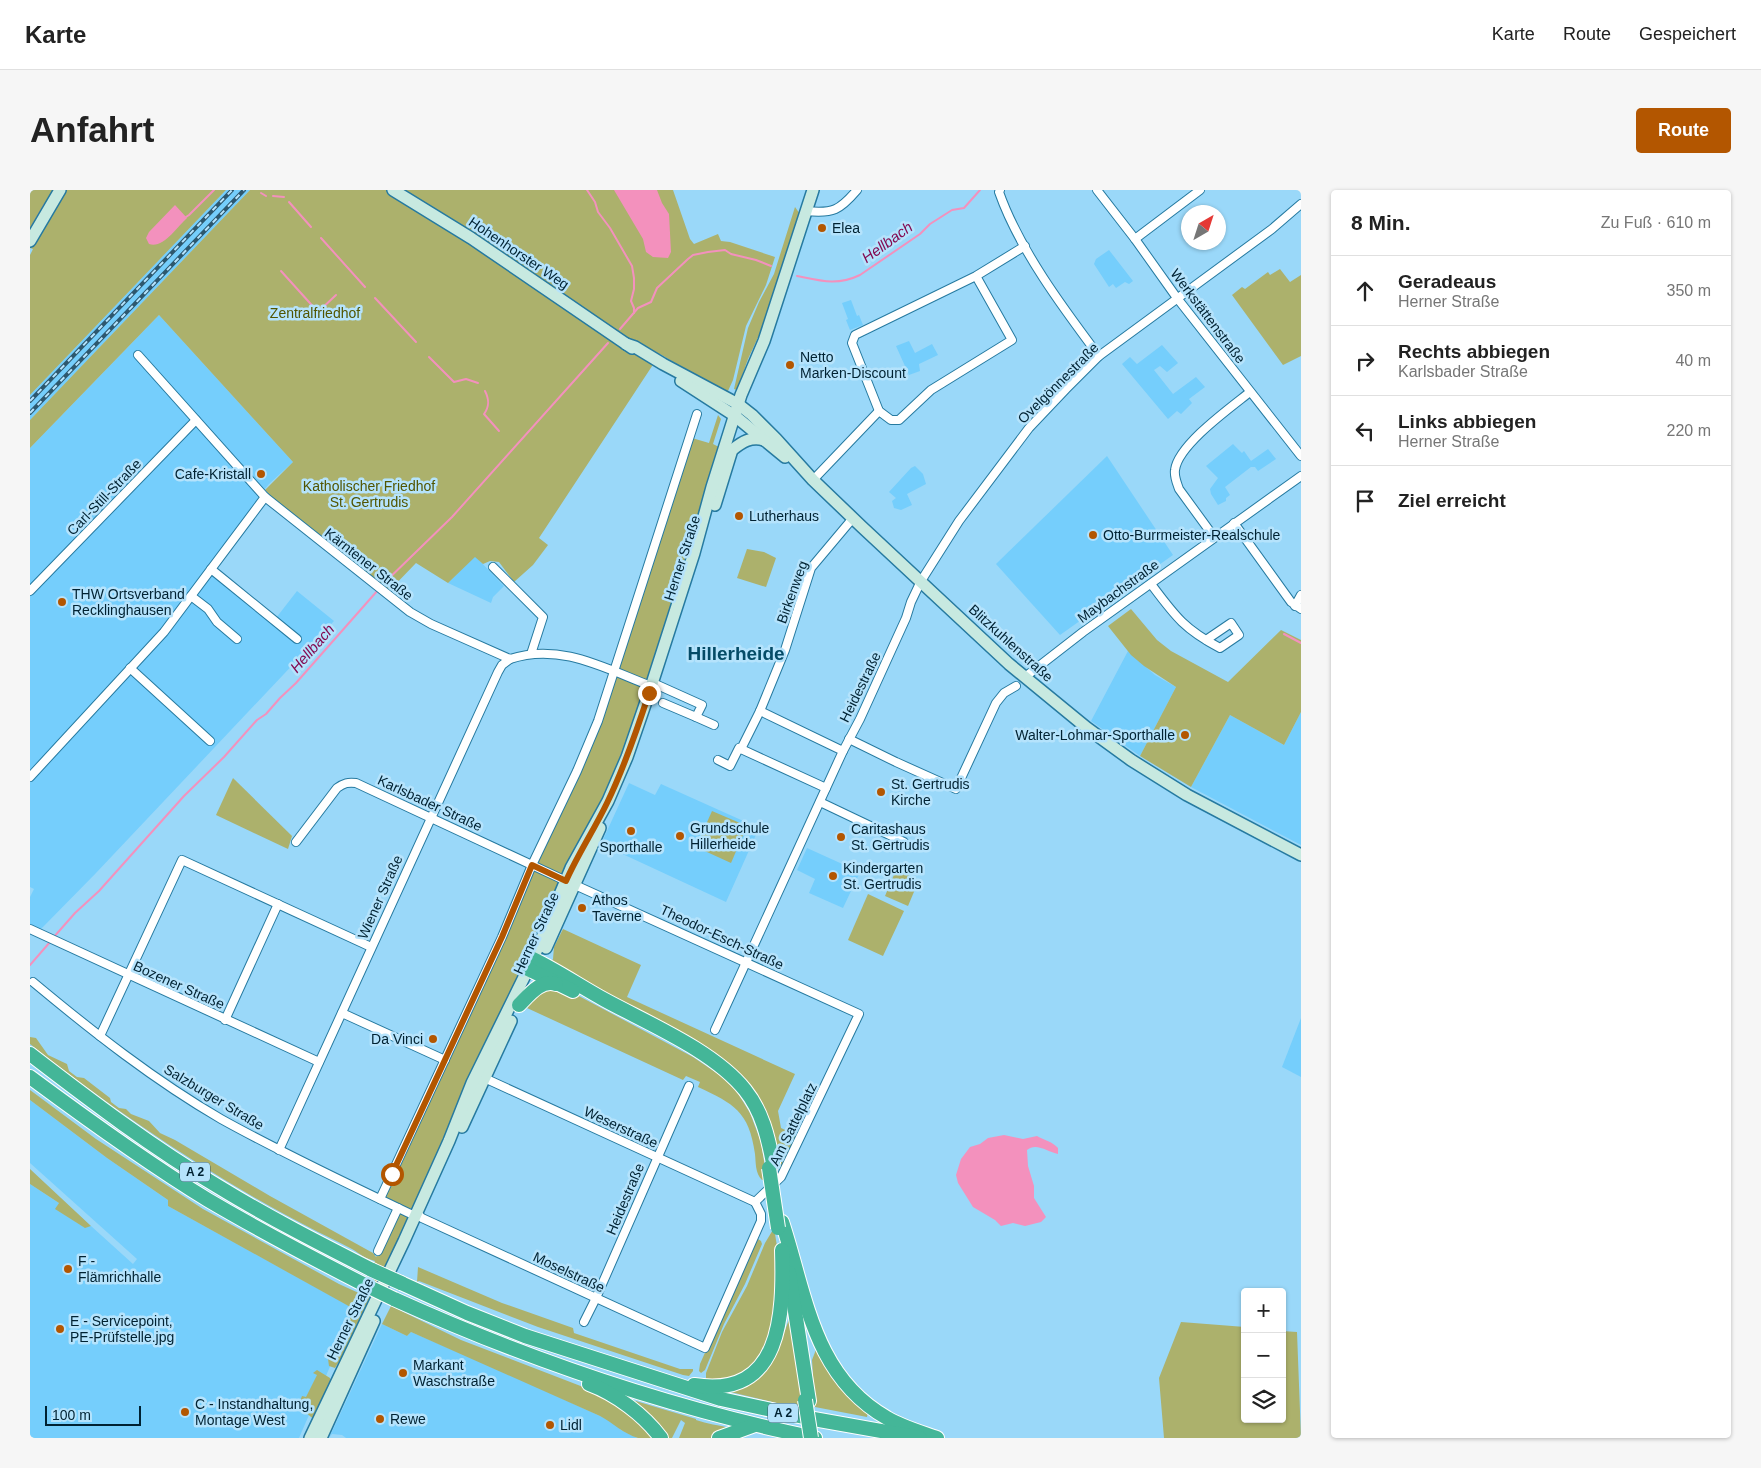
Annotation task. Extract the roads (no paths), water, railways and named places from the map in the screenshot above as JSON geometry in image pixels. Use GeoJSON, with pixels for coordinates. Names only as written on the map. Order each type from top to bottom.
{"type":"FeatureCollection","features":[{"type":"Feature","properties":{"kind":"highway"},"geometry":{"type":"LineString","coordinates":[[533,966],[564,987],[690,1052],[728,1080],[745,1099],[755,1116],[771,1165]]}},
{"type":"Feature","properties":{"kind":"highway"},"geometry":{"type":"LineString","coordinates":[[533,966],[605,1000],[695,1049],[728,1071],[746,1090],[768,1134],[780,1225],[783,1289],[778,1330],[769,1354],[756,1371],[742,1381],[722,1386],[705,1386],[648,1377]]}},
{"type":"Feature","properties":{"kind":"highway"},"geometry":{"type":"LineString","coordinates":[[519,1004],[533,990],[546,984],[551,983],[564,987]]}},
{"type":"Feature","properties":{"kind":"highway","name":"A 2"},"geometry":{"type":"LineString","coordinates":[[30,1054],[114,1119],[219,1187],[372,1270],[467,1313],[525,1336],[721,1399],[808,1418],[920,1438]]}},
{"type":"Feature","properties":{"kind":"highway","name":"A 2"},"geometry":{"type":"LineString","coordinates":[[30,1077],[123,1144],[209,1200],[285,1244],[365,1285],[476,1335],[546,1362],[617,1386],[755,1425],[814,1438]]}},
{"type":"Feature","properties":{"kind":"highway"},"geometry":{"type":"LineString","coordinates":[[780,1225],[784,1241],[807,1400]]}},
{"type":"Feature","properties":{"kind":"highway"},"geometry":{"type":"LineString","coordinates":[[780,1225],[821,1346],[841,1379],[858,1398],[886,1418],[902,1426],[937,1438]]}},
{"type":"Feature","properties":{"kind":"highway"},"geometry":{"type":"LineString","coordinates":[[782,1250],[814,1438]]}},
{"type":"Feature","properties":{"kind":"highway"},"geometry":{"type":"LineString","coordinates":[[546,1362],[569,1377],[598,1387],[636,1412],[661,1438]]}},
{"type":"Feature","properties":{"kind":"highway"},"geometry":{"type":"LineString","coordinates":[[719,1438],[755,1425]]}},
{"type":"Feature","properties":{"kind":"main road"},"geometry":{"type":"LineString","coordinates":[[30,241],[60,190]]}},
{"type":"Feature","properties":{"kind":"main road","name":"Hohenhorster Weg"},"geometry":{"type":"LineString","coordinates":[[394,190],[478,243],[626,344],[635,346],[739,412]]}},
{"type":"Feature","properties":{"kind":"main road","name":"Herner Straße"},"geometry":{"type":"LineString","coordinates":[[320,1438],[449,1142],[533,966],[570,882],[628,767],[699,536],[712,487],[764,342],[813,190]]}},
{"type":"Feature","properties":{"kind":"main road"},"geometry":{"type":"LineString","coordinates":[[739,412],[765,440],[813,480]]}},
{"type":"Feature","properties":{"kind":"main road","name":"Herner Straße"},"geometry":{"type":"LineString","coordinates":[[653,684],[732,450],[739,412]]}},
{"type":"Feature","properties":{"kind":"main road","name":"Blitzkuhlenstraße"},"geometry":{"type":"LineString","coordinates":[[739,412],[776,439],[813,480],[853,518],[1025,677],[1087,728],[1131,760],[1205,805],[1301,855]]}},
{"type":"Feature","properties":{"kind":"main road"},"geometry":{"type":"LineString","coordinates":[[732,450],[743,442],[752,439],[765,440]]}},
{"type":"Feature","properties":{"kind":"main road","name":"Herner Straße"},"geometry":{"type":"LineString","coordinates":[[481,1076],[519,1004],[533,966]]}},
{"type":"Feature","properties":{"kind":"main road","name":"Herner Straße"},"geometry":{"type":"LineString","coordinates":[[310,1438],[418,1215]]}},
{"type":"Feature","properties":{"kind":"street"},"geometry":{"type":"LineString","coordinates":[[806,211],[831,212],[840,208],[857,190]]}},
{"type":"Feature","properties":{"kind":"street"},"geometry":{"type":"LineString","coordinates":[[1000,190],[1002,200],[1025,246],[1060,304],[1099,356]]}},
{"type":"Feature","properties":{"kind":"street","name":"Werkstättenstraße"},"geometry":{"type":"LineString","coordinates":[[1097,190],[1136,238],[1177,298],[1301,456]]}},
{"type":"Feature","properties":{"kind":"street"},"geometry":{"type":"LineString","coordinates":[[1184,190],[1190,197]]}},
{"type":"Feature","properties":{"kind":"street"},"geometry":{"type":"LineString","coordinates":[[1136,238],[1200,190]]}},
{"type":"Feature","properties":{"kind":"street","name":"Ovelgönnestraße"},"geometry":{"type":"LineString","coordinates":[[921,581],[959,521],[1029,428],[1099,356],[1272,228],[1301,204]]}},
{"type":"Feature","properties":{"kind":"street"},"geometry":{"type":"LineString","coordinates":[[976,276],[1012,340],[931,390],[899,420],[891,420],[879,411],[852,343],[855,336],[976,276],[1025,246]]}},
{"type":"Feature","properties":{"kind":"street","name":"Kärntener Straße"},"geometry":{"type":"LineString","coordinates":[[138,355],[266,497],[410,612],[431,624],[510,658]]}},
{"type":"Feature","properties":{"kind":"street"},"geometry":{"type":"LineString","coordinates":[[1214,538],[1180,489],[1175,480],[1174,472],[1176,464],[1200,434],[1250,392]]}},
{"type":"Feature","properties":{"kind":"street"},"geometry":{"type":"LineString","coordinates":[[813,480],[879,411]]}},
{"type":"Feature","properties":{"kind":"street"},"geometry":{"type":"LineString","coordinates":[[380,1199],[445,1060],[532,865],[577,771],[598,721],[697,414]]}},
{"type":"Feature","properties":{"kind":"street","name":"Carl-Still-Straße"},"geometry":{"type":"LineString","coordinates":[[30,590],[196,420]]}},
{"type":"Feature","properties":{"kind":"street","name":"Maybachstraße"},"geometry":{"type":"LineString","coordinates":[[1025,677],[1083,632],[1301,476]]}},
{"type":"Feature","properties":{"kind":"street"},"geometry":{"type":"LineString","coordinates":[[30,777],[164,632],[266,497]]}},
{"type":"Feature","properties":{"kind":"street","name":"Birkenweg"},"geometry":{"type":"LineString","coordinates":[[718,760],[730,766],[739,748],[741,749],[760,711],[785,650],[811,568],[853,518]]}},
{"type":"Feature","properties":{"kind":"street"},"geometry":{"type":"LineString","coordinates":[[1234,523],[1291,602],[1298,608],[1301,595]]}},
{"type":"Feature","properties":{"kind":"street"},"geometry":{"type":"LineString","coordinates":[[493,567],[543,617],[531,654]]}},
{"type":"Feature","properties":{"kind":"street"},"geometry":{"type":"LineString","coordinates":[[211,569],[297,639]]}},
{"type":"Feature","properties":{"kind":"street","name":"Heidestraße"},"geometry":{"type":"LineString","coordinates":[[715,1030],[843,751],[860,719],[921,581]]}},
{"type":"Feature","properties":{"kind":"street"},"geometry":{"type":"LineString","coordinates":[[1151,584],[1181,623],[1206,640]]}},
{"type":"Feature","properties":{"kind":"street"},"geometry":{"type":"LineString","coordinates":[[191,596],[208,609],[218,622],[237,639]]}},
{"type":"Feature","properties":{"kind":"street"},"geometry":{"type":"LineString","coordinates":[[510,658],[531,654],[559,653],[573,656],[653,684],[702,705],[696,717]]}},
{"type":"Feature","properties":{"kind":"street","name":"Wiener Straße"},"geometry":{"type":"LineString","coordinates":[[279,1150],[498,672],[502,665],[510,658]]}},
{"type":"Feature","properties":{"kind":"street"},"geometry":{"type":"LineString","coordinates":[[130,668],[210,740]]}},
{"type":"Feature","properties":{"kind":"street"},"geometry":{"type":"LineString","coordinates":[[849,739],[956,788],[996,703],[1004,692],[1016,686]]}},
{"type":"Feature","properties":{"kind":"street"},"geometry":{"type":"LineString","coordinates":[[663,703],[714,725]]}},
{"type":"Feature","properties":{"kind":"street"},"geometry":{"type":"LineString","coordinates":[[760,711],[843,751]]}},
{"type":"Feature","properties":{"kind":"street"},"geometry":{"type":"LineString","coordinates":[[741,749],[826,788]]}},
{"type":"Feature","properties":{"kind":"street","name":"Karlsbader Straße"},"geometry":{"type":"LineString","coordinates":[[296,842],[337,788],[349,782],[356,783],[570,882]]}},
{"type":"Feature","properties":{"kind":"street"},"geometry":{"type":"LineString","coordinates":[[820,802],[904,842]]}},
{"type":"Feature","properties":{"kind":"street"},"geometry":{"type":"LineString","coordinates":[[100,1036],[182,860],[371,947]]}},
{"type":"Feature","properties":{"kind":"street","name":"Theodor-Esch-Straße"},"geometry":{"type":"LineString","coordinates":[[570,882],[859,1014]]}},
{"type":"Feature","properties":{"kind":"street"},"geometry":{"type":"LineString","coordinates":[[225,1020],[278,904]]}},
{"type":"Feature","properties":{"kind":"street","name":"Bozener Straße"},"geometry":{"type":"LineString","coordinates":[[30,929],[128,976],[319,1062]]}},
{"type":"Feature","properties":{"kind":"street","name":"Salzburger Straße"},"geometry":{"type":"LineString","coordinates":[[33,982],[100,1036],[191,1100],[279,1150],[398,1208],[418,1215]]}},
{"type":"Feature","properties":{"kind":"street"},"geometry":{"type":"LineString","coordinates":[[342,1013],[445,1060]]}},
{"type":"Feature","properties":{"kind":"street","name":"Am Sattelplatz"},"geometry":{"type":"LineString","coordinates":[[755,1202],[781,1177],[859,1014]]}},
{"type":"Feature","properties":{"kind":"street","name":"Weserstraße"},"geometry":{"type":"LineString","coordinates":[[481,1076],[755,1202]]}},
{"type":"Feature","properties":{"kind":"street","name":"Heidestraße"},"geometry":{"type":"LineString","coordinates":[[584,1322],[689,1086]]}},
{"type":"Feature","properties":{"kind":"street","name":"Moselstraße"},"geometry":{"type":"LineString","coordinates":[[418,1215],[705,1348],[761,1221],[761,1214],[755,1202]]}},
{"type":"Feature","properties":{"kind":"street"},"geometry":{"type":"LineString","coordinates":[[378,1252],[398,1208]]}},
{"type":"Feature","properties":{"kind":"waterway"},"geometry":{"type":"LineString","coordinates":[[186,217],[214,190]]}},
{"type":"Feature","properties":{"kind":"waterway"},"geometry":{"type":"LineString","coordinates":[[587,190],[595,202],[598,212],[610,228],[632,266],[634,289],[631,301],[634,313]]}},
{"type":"Feature","properties":{"kind":"waterway","name":"Hellbach"},"geometry":{"type":"LineString","coordinates":[[797,276],[821,281],[836,281],[860,275],[920,234],[930,224],[952,210],[964,208],[980,190]]}},
{"type":"Feature","properties":{"kind":"waterway"},"geometry":{"type":"LineString","coordinates":[[261,193],[266,196]]}},
{"type":"Feature","properties":{"kind":"waterway"},"geometry":{"type":"LineString","coordinates":[[273,196],[284,197]]}},
{"type":"Feature","properties":{"kind":"waterway"},"geometry":{"type":"LineString","coordinates":[[289,202],[311,227]]}},
{"type":"Feature","properties":{"kind":"waterway"},"geometry":{"type":"LineString","coordinates":[[30,230],[45,204]]}},
{"type":"Feature","properties":{"kind":"waterway"},"geometry":{"type":"LineString","coordinates":[[321,238],[365,287]]}},
{"type":"Feature","properties":{"kind":"waterway","name":"Hellbach"},"geometry":{"type":"LineString","coordinates":[[620,329],[638,308],[651,302],[657,288],[693,255],[725,250],[731,254],[771,266]]}},
{"type":"Feature","properties":{"kind":"waterway"},"geometry":{"type":"LineString","coordinates":[[281,271],[318,312],[336,295]]}},
{"type":"Feature","properties":{"kind":"waterway"},"geometry":{"type":"LineString","coordinates":[[375,298],[416,342]]}},
{"type":"Feature","properties":{"kind":"waterway","name":"Hellbach"},"geometry":{"type":"LineString","coordinates":[[381,586],[452,517],[608,343]]}},
{"type":"Feature","properties":{"kind":"waterway"},"geometry":{"type":"LineString","coordinates":[[429,357],[454,382],[466,379],[478,383]]}},
{"type":"Feature","properties":{"kind":"waterway"},"geometry":{"type":"LineString","coordinates":[[485,391],[488,403],[484,414],[499,431]]}},
{"type":"Feature","properties":{"kind":"waterway","name":"Hellbach"},"geometry":{"type":"LineString","coordinates":[[53,938],[75,913],[99,891],[184,796],[224,757],[257,720],[266,714],[296,683],[378,590]]}},
{"type":"Feature","properties":{"kind":"waterway"},"geometry":{"type":"LineString","coordinates":[[1284,634],[1301,643]]}},
{"type":"Feature","properties":{"kind":"waterway","name":"Hellbach"},"geometry":{"type":"LineString","coordinates":[[30,965],[50,942]]}},
{"type":"Feature","properties":{"kind":"railway"},"geometry":{"type":"LineString","coordinates":[[30,401],[232,190]]}},
{"type":"Feature","properties":{"kind":"railway"},"geometry":{"type":"LineString","coordinates":[[30,413],[244,190]]}},
{"type":"Feature","properties":{"kind":"place","name":"Elea"},"geometry":{"type":"Point","coordinates":[822,228]}},
{"type":"Feature","properties":{"kind":"place","name":"Netto Marken-Discount"},"geometry":{"type":"Point","coordinates":[790,365]}},
{"type":"Feature","properties":{"kind":"place","name":"Cafe-Kristall"},"geometry":{"type":"Point","coordinates":[261,474]}},
{"type":"Feature","properties":{"kind":"place","name":"Lutherhaus"},"geometry":{"type":"Point","coordinates":[739,516]}},
{"type":"Feature","properties":{"kind":"place","name":"Otto-Burrmeister-Realschule"},"geometry":{"type":"Point","coordinates":[1093,535]}},
{"type":"Feature","properties":{"kind":"place","name":"THW Ortsverband Recklinghausen"},"geometry":{"type":"Point","coordinates":[62,602]}},
{"type":"Feature","properties":{"kind":"place","name":"Walter-Lohmar-Sporthalle"},"geometry":{"type":"Point","coordinates":[1185,735]}},
{"type":"Feature","properties":{"kind":"place","name":"St. Gertrudis Kirche"},"geometry":{"type":"Point","coordinates":[881,792]}},
{"type":"Feature","properties":{"kind":"place","name":"Sporthalle"},"geometry":{"type":"Point","coordinates":[631,831]}},
{"type":"Feature","properties":{"kind":"place","name":"Grundschule Hillerheide"},"geometry":{"type":"Point","coordinates":[680,836]}},
{"type":"Feature","properties":{"kind":"place","name":"Caritashaus St. Gertrudis"},"geometry":{"type":"Point","coordinates":[841,837]}},
{"type":"Feature","properties":{"kind":"place","name":"Kindergarten St. Gertrudis"},"geometry":{"type":"Point","coordinates":[833,876]}},
{"type":"Feature","properties":{"kind":"place","name":"Athos Taverne"},"geometry":{"type":"Point","coordinates":[582,908]}},
{"type":"Feature","properties":{"kind":"place","name":"Da Vinci"},"geometry":{"type":"Point","coordinates":[433,1039]}},
{"type":"Feature","properties":{"kind":"place","name":"F - Flämrichhalle"},"geometry":{"type":"Point","coordinates":[68,1269]}},
{"type":"Feature","properties":{"kind":"place","name":"E - Servicepoint, PE-Prüfstelle.jpg"},"geometry":{"type":"Point","coordinates":[60,1329]}},
{"type":"Feature","properties":{"kind":"place","name":"Markant Waschstraße"},"geometry":{"type":"Point","coordinates":[403,1373]}},
{"type":"Feature","properties":{"kind":"place","name":"C - Instandhaltung, Montage West"},"geometry":{"type":"Point","coordinates":[185,1412]}},
{"type":"Feature","properties":{"kind":"place","name":"Rewe"},"geometry":{"type":"Point","coordinates":[380,1419]}},
{"type":"Feature","properties":{"kind":"place","name":"Lidl"},"geometry":{"type":"Point","coordinates":[550,1425]}},
{"type":"Feature","properties":{"kind":"district","name":"Hillerheide"},"geometry":{"type":"Point","coordinates":[736,653]}},
{"type":"Feature","properties":{"kind":"park label","name":"Zentralfriedhof"},"geometry":{"type":"Point","coordinates":[315,313]}},
{"type":"Feature","properties":{"kind":"park label","name":"Katholischer Friedhof St. Gertrudis"},"geometry":{"type":"Point","coordinates":[369,494]}}]}
